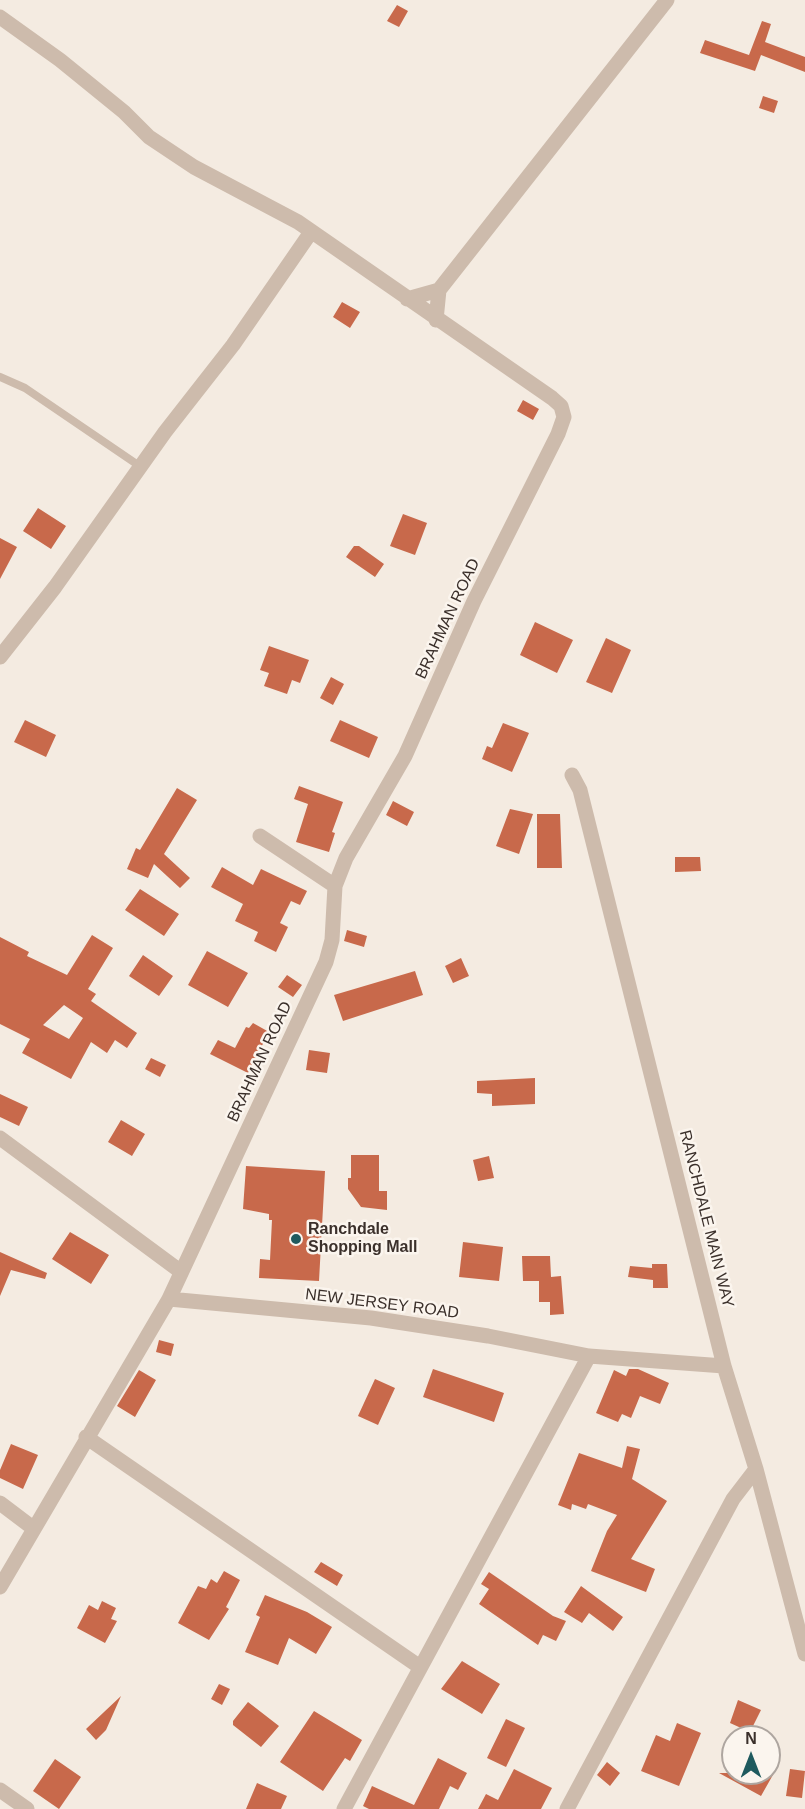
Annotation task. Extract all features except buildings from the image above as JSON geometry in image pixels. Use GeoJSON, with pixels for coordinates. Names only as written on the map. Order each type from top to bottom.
{"type":"FeatureCollection","features":[{"type":"Feature","properties":{"kind":"street"},"geometry":{"type":"LineString","coordinates":[[436,320],[439,290],[667,0]]}},
{"type":"Feature","properties":{"kind":"street"},"geometry":{"type":"LineString","coordinates":[[0,17],[60,60],[124,112],[149,137],[194,167],[298,222],[436,320]]}},
{"type":"Feature","properties":{"kind":"street"},"geometry":{"type":"LineString","coordinates":[[0,657],[55,587],[141,467],[233,345],[311,232]]}},
{"type":"Feature","properties":{"kind":"street"},"geometry":{"type":"LineString","coordinates":[[407,299],[439,290]]}},
{"type":"Feature","properties":{"kind":"street","name":"BRAHMAN ROAD"},"geometry":{"type":"LineString","coordinates":[[0,1587],[169,1299],[180,1271],[326,962],[332,940],[334,886],[346,858],[405,756],[474,601],[558,434],[564,417],[561,406],[436,320]]}},
{"type":"Feature","properties":{"kind":"street","name":"RANCHDALE MAIN WAY"},"geometry":{"type":"LineString","coordinates":[[572,775],[580,790],[724,1366],[756,1469],[805,1654]]}},
{"type":"Feature","properties":{"kind":"street"},"geometry":{"type":"LineString","coordinates":[[260,836],[334,886]]}},
{"type":"Feature","properties":{"kind":"street"},"geometry":{"type":"LineString","coordinates":[[0,1138],[180,1271]]}},
{"type":"Feature","properties":{"kind":"street","name":"NEW JERSEY ROAD"},"geometry":{"type":"LineString","coordinates":[[169,1299],[370,1318],[488,1336],[589,1356],[724,1366]]}},
{"type":"Feature","properties":{"kind":"street"},"geometry":{"type":"LineString","coordinates":[[344,1809],[589,1356]]}},
{"type":"Feature","properties":{"kind":"street"},"geometry":{"type":"LineString","coordinates":[[86,1437],[420,1667]]}},
{"type":"Feature","properties":{"kind":"street"},"geometry":{"type":"LineString","coordinates":[[567,1809],[733,1499],[756,1469]]}},
{"type":"Feature","properties":{"kind":"street"},"geometry":{"type":"LineString","coordinates":[[0,1503],[33,1528]]}},
{"type":"Feature","properties":{"kind":"street"},"geometry":{"type":"LineString","coordinates":[[0,1790],[27,1809]]}},
{"type":"Feature","properties":{"kind":"lane"},"geometry":{"type":"LineString","coordinates":[[0,377],[25,388],[141,467]]}},
{"type":"Feature","properties":{"kind":"place","name":"Ranchdale Shopping Mall"},"geometry":{"type":"Point","coordinates":[296,1239]}}]}
